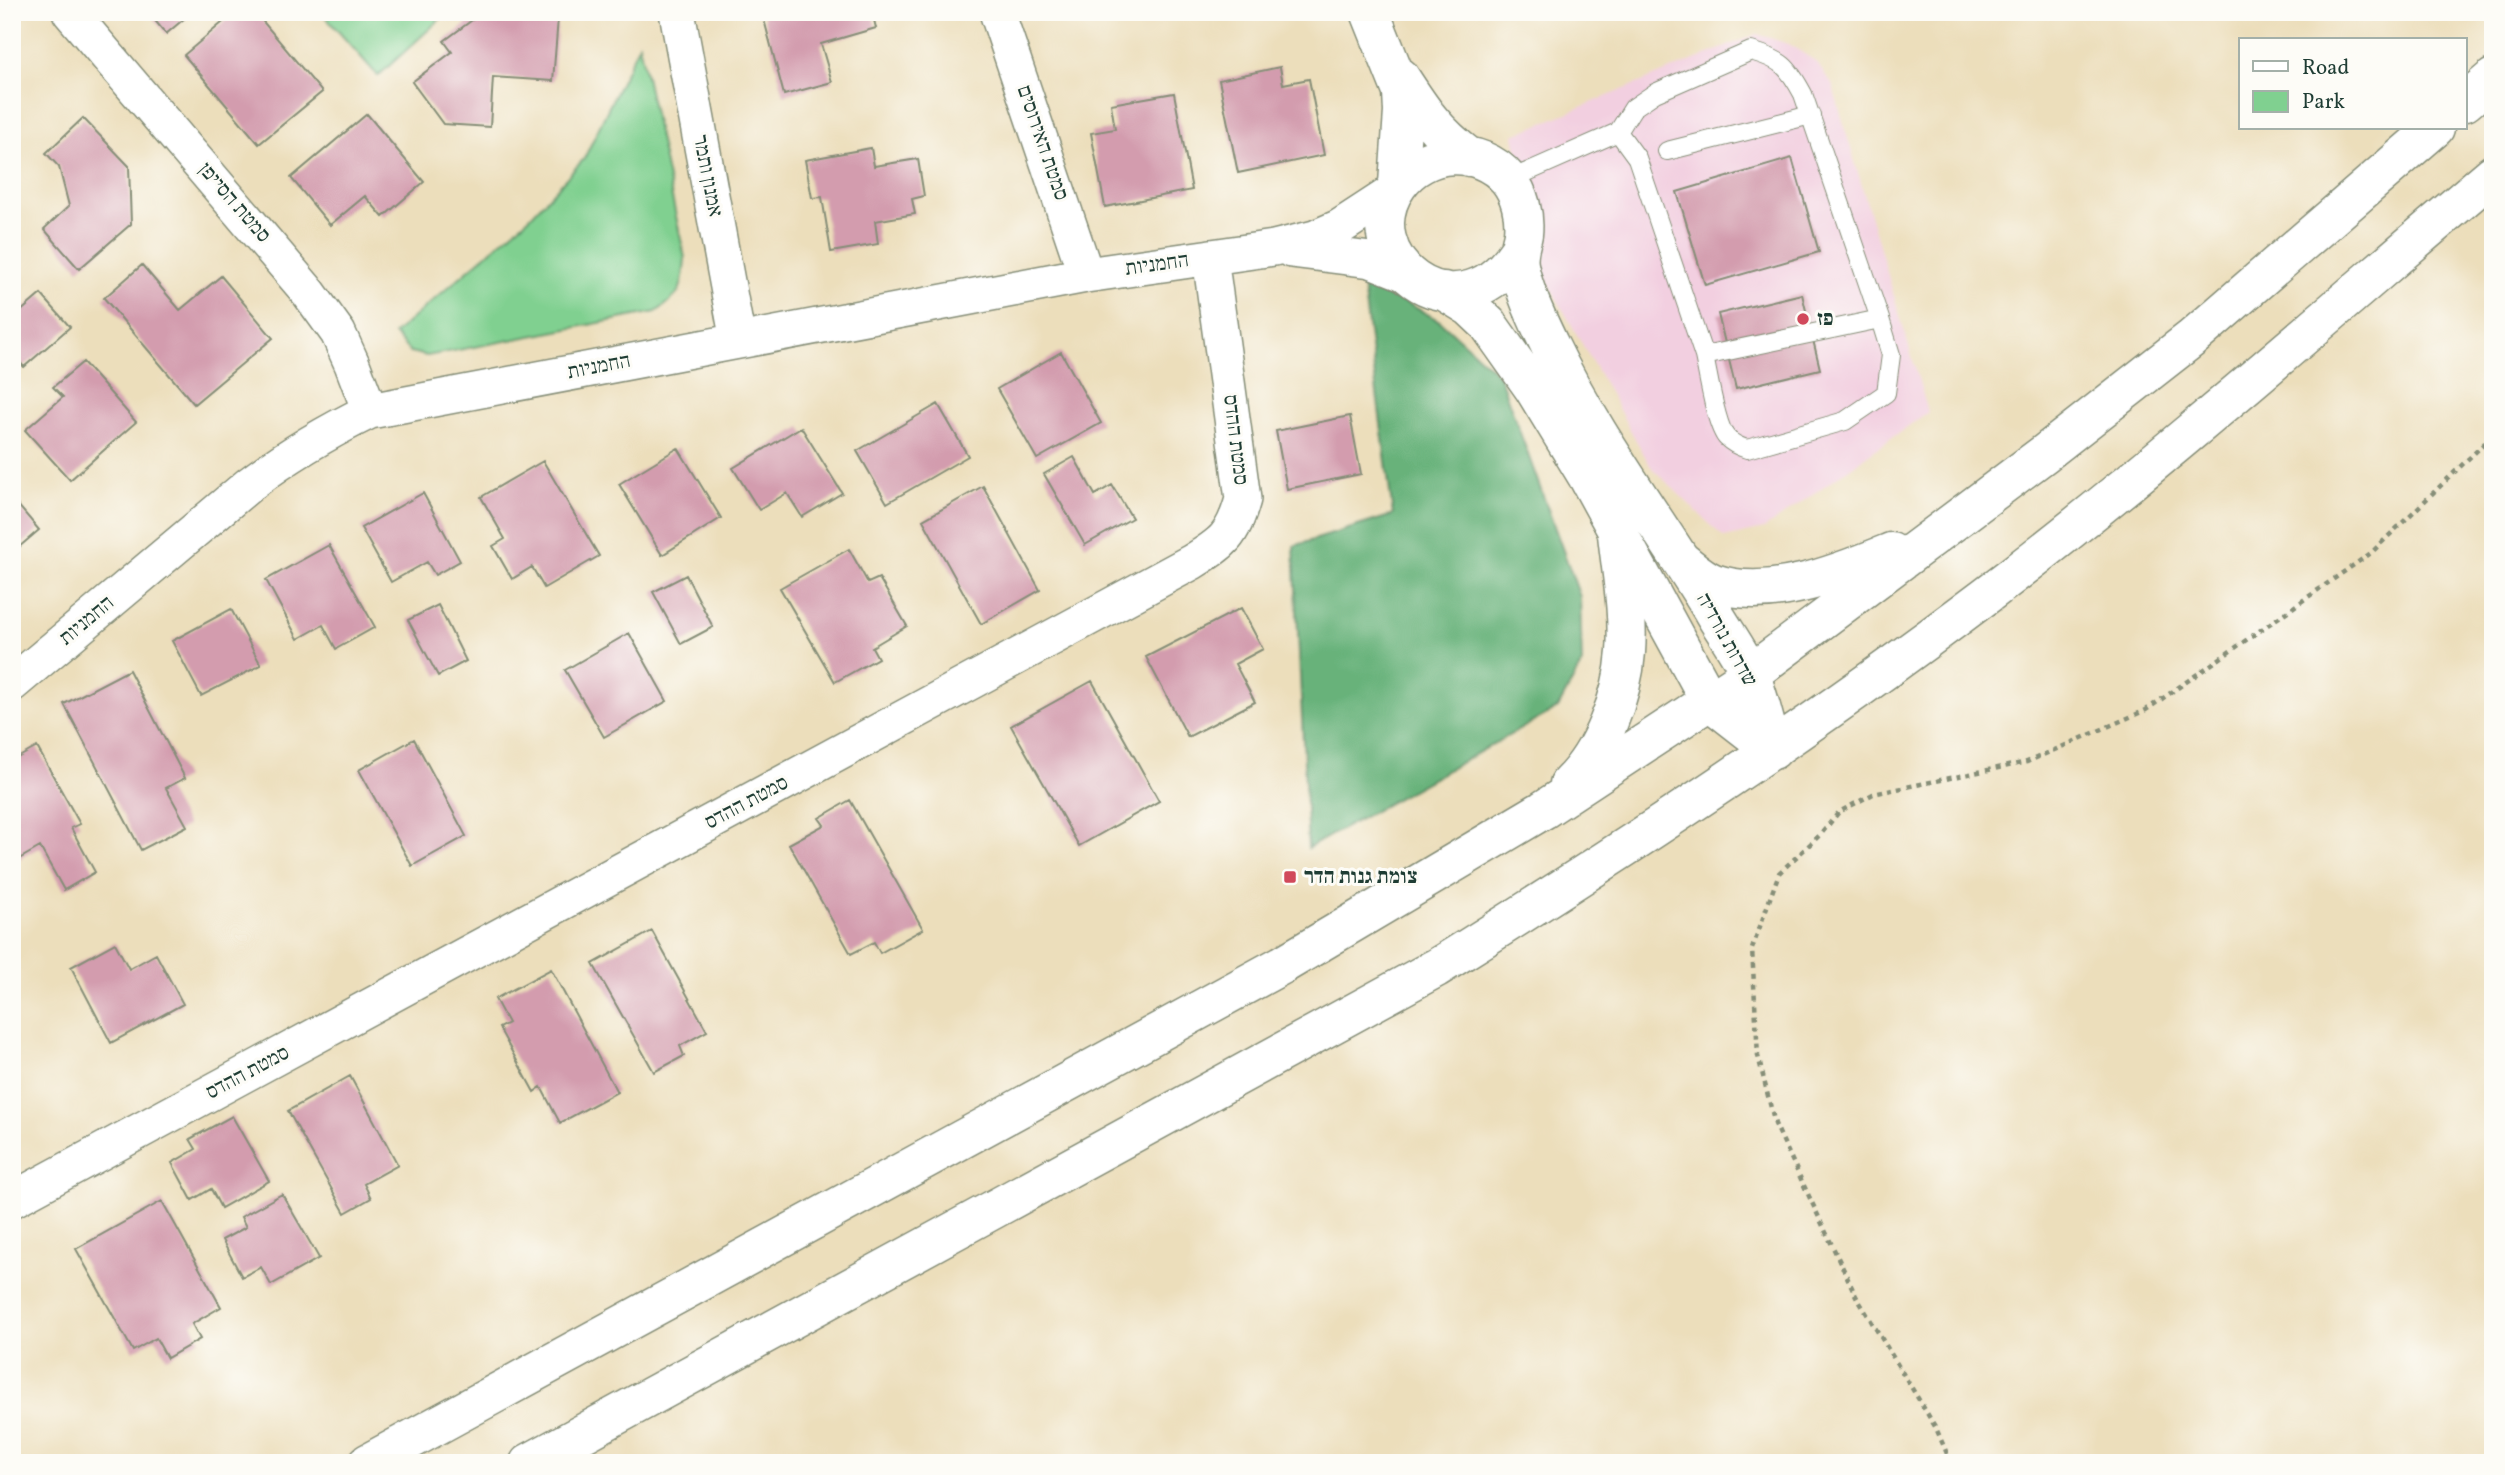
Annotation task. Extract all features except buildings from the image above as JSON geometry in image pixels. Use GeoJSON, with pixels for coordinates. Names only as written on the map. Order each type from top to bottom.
{"type":"FeatureCollection","features":[{"type":"Feature","properties":{"kind":"main road"},"geometry":{"type":"LineString","coordinates":[[1370,12],[1402,92],[1402,147],[1395,189],[1386,212],[1385,231],[1391,251],[1402,269],[1418,282],[1458,293],[1484,286],[1506,269],[1517,253],[1523,235],[1519,197],[1509,180],[1494,167],[1469,157],[1437,157],[1419,165],[1395,189]]}},
{"type":"Feature","properties":{"kind":"main road"},"geometry":{"type":"LineString","coordinates":[[1391,63],[1418,105],[1444,138],[1469,157]]}},
{"type":"Feature","properties":{"kind":"main road"},"geometry":{"type":"LineString","coordinates":[[2466,101],[2493,78]]}},
{"type":"Feature","properties":{"kind":"main road"},"geometry":{"type":"LineString","coordinates":[[368,1463],[1282,965],[1543,810],[1750,674],[1944,529],[2190,340],[2433,130]]}},
{"type":"Feature","properties":{"kind":"main road"},"geometry":{"type":"LineString","coordinates":[[529,1463],[1436,968],[1566,887],[1773,750],[1912,652],[2015,574],[2148,468],[2493,174]]}},
{"type":"Feature","properties":{"kind":"main road","name":"שדרות נורדיה"},"geometry":{"type":"LineString","coordinates":[[1517,253],[1524,288],[1558,363],[1610,452],[1683,562],[1750,674],[1773,750]]}},
{"type":"Feature","properties":{"kind":"main road","name":"שדרות נורדיה"},"geometry":{"type":"LineString","coordinates":[[1444,291],[1470,307],[1488,324],[1512,356],[1587,476],[1710,701],[1773,750]]}},
{"type":"Feature","properties":{"kind":"main road"},"geometry":{"type":"LineString","coordinates":[[1683,562],[1711,582],[1736,588],[1790,586],[1838,573],[1944,529]]}},
{"type":"Feature","properties":{"kind":"main road"},"geometry":{"type":"LineString","coordinates":[[1543,810],[1576,778],[1604,733],[1614,710],[1626,653],[1626,618],[1617,534]]}},
{"type":"Feature","properties":{"kind":"street","name":"סמטת הסייפן"},"geometry":{"type":"LineString","coordinates":[[70,12],[309,293],[338,333],[370,411]]}},
{"type":"Feature","properties":{"kind":"street","name":"אמנון ותמר"},"geometry":{"type":"LineString","coordinates":[[677,12],[738,341]]}},
{"type":"Feature","properties":{"kind":"street","name":"סמטת האירוסים"},"geometry":{"type":"LineString","coordinates":[[997,12],[1086,275]]}},
{"type":"Feature","properties":{"kind":"street","name":"החמניות"},"geometry":{"type":"LineString","coordinates":[[12,684],[288,455],[326,432],[370,411],[1086,275],[1274,248],[1315,238],[1340,227],[1395,189]]}},
{"type":"Feature","properties":{"kind":"street","name":"החמניות"},"geometry":{"type":"LineString","coordinates":[[1274,248],[1371,260],[1409,275]]}},
{"type":"Feature","properties":{"kind":"street","name":"סמטת ההדס"},"geometry":{"type":"LineString","coordinates":[[12,1200],[1220,545],[1237,523],[1243,499],[1210,257]]}},
{"type":"Feature","properties":{"kind":"lane"},"geometry":{"type":"LineString","coordinates":[[1509,180],[1618,132],[1633,108],[1655,93],[1751,51],[1776,58],[1793,76],[1811,116],[1880,319],[1891,355],[1886,393],[1845,421],[1748,449],[1737,446],[1726,437],[1719,422],[1704,356],[1637,158],[1618,132]]}},
{"type":"Feature","properties":{"kind":"lane"},"geometry":{"type":"LineString","coordinates":[[1667,151],[1811,116]]}},
{"type":"Feature","properties":{"kind":"lane"},"geometry":{"type":"LineString","coordinates":[[1704,356],[1880,319]]}},
{"type":"Feature","properties":{"kind":"path"},"geometry":{"type":"LineString","coordinates":[[1951,1463],[1936,1428],[1856,1296],[1775,1124],[1758,1056],[1752,949],[1779,873],[1821,834],[1839,812],[1873,794],[2027,762],[2146,710],[2371,553],[2493,435]]}},
{"type":"Feature","properties":{"kind":"shaded area"},"geometry":{"type":"Polygon","coordinates":[[[1757,34],[1789,44],[1815,61],[1832,84],[1928,412],[1764,529],[1724,538],[1651,467],[1543,274],[1514,135],[1757,34]]]}},
{"type":"Feature","properties":{"kind":"green space"},"geometry":{"type":"Polygon","coordinates":[[[321,12],[448,12],[378,76],[321,12]]]}},
{"type":"Feature","properties":{"kind":"green space"},"geometry":{"type":"Polygon","coordinates":[[[639,44],[685,258],[682,284],[676,296],[656,312],[427,356],[410,352],[394,334],[530,217],[584,159],[639,44]]]}},
{"type":"Feature","properties":{"kind":"green space"},"geometry":{"type":"Polygon","coordinates":[[[1363,287],[1407,303],[1440,321],[1499,375],[1580,597],[1582,663],[1558,708],[1308,848],[1294,546],[1393,515],[1363,287]]]}},
{"type":"Feature","properties":{"kind":"place","name":"פז"},"geometry":{"type":"Point","coordinates":[1803,319]}},
{"type":"Feature","properties":{"kind":"place","name":"צומת גנות הדר"},"geometry":{"type":"Point","coordinates":[1290,877]}}]}
